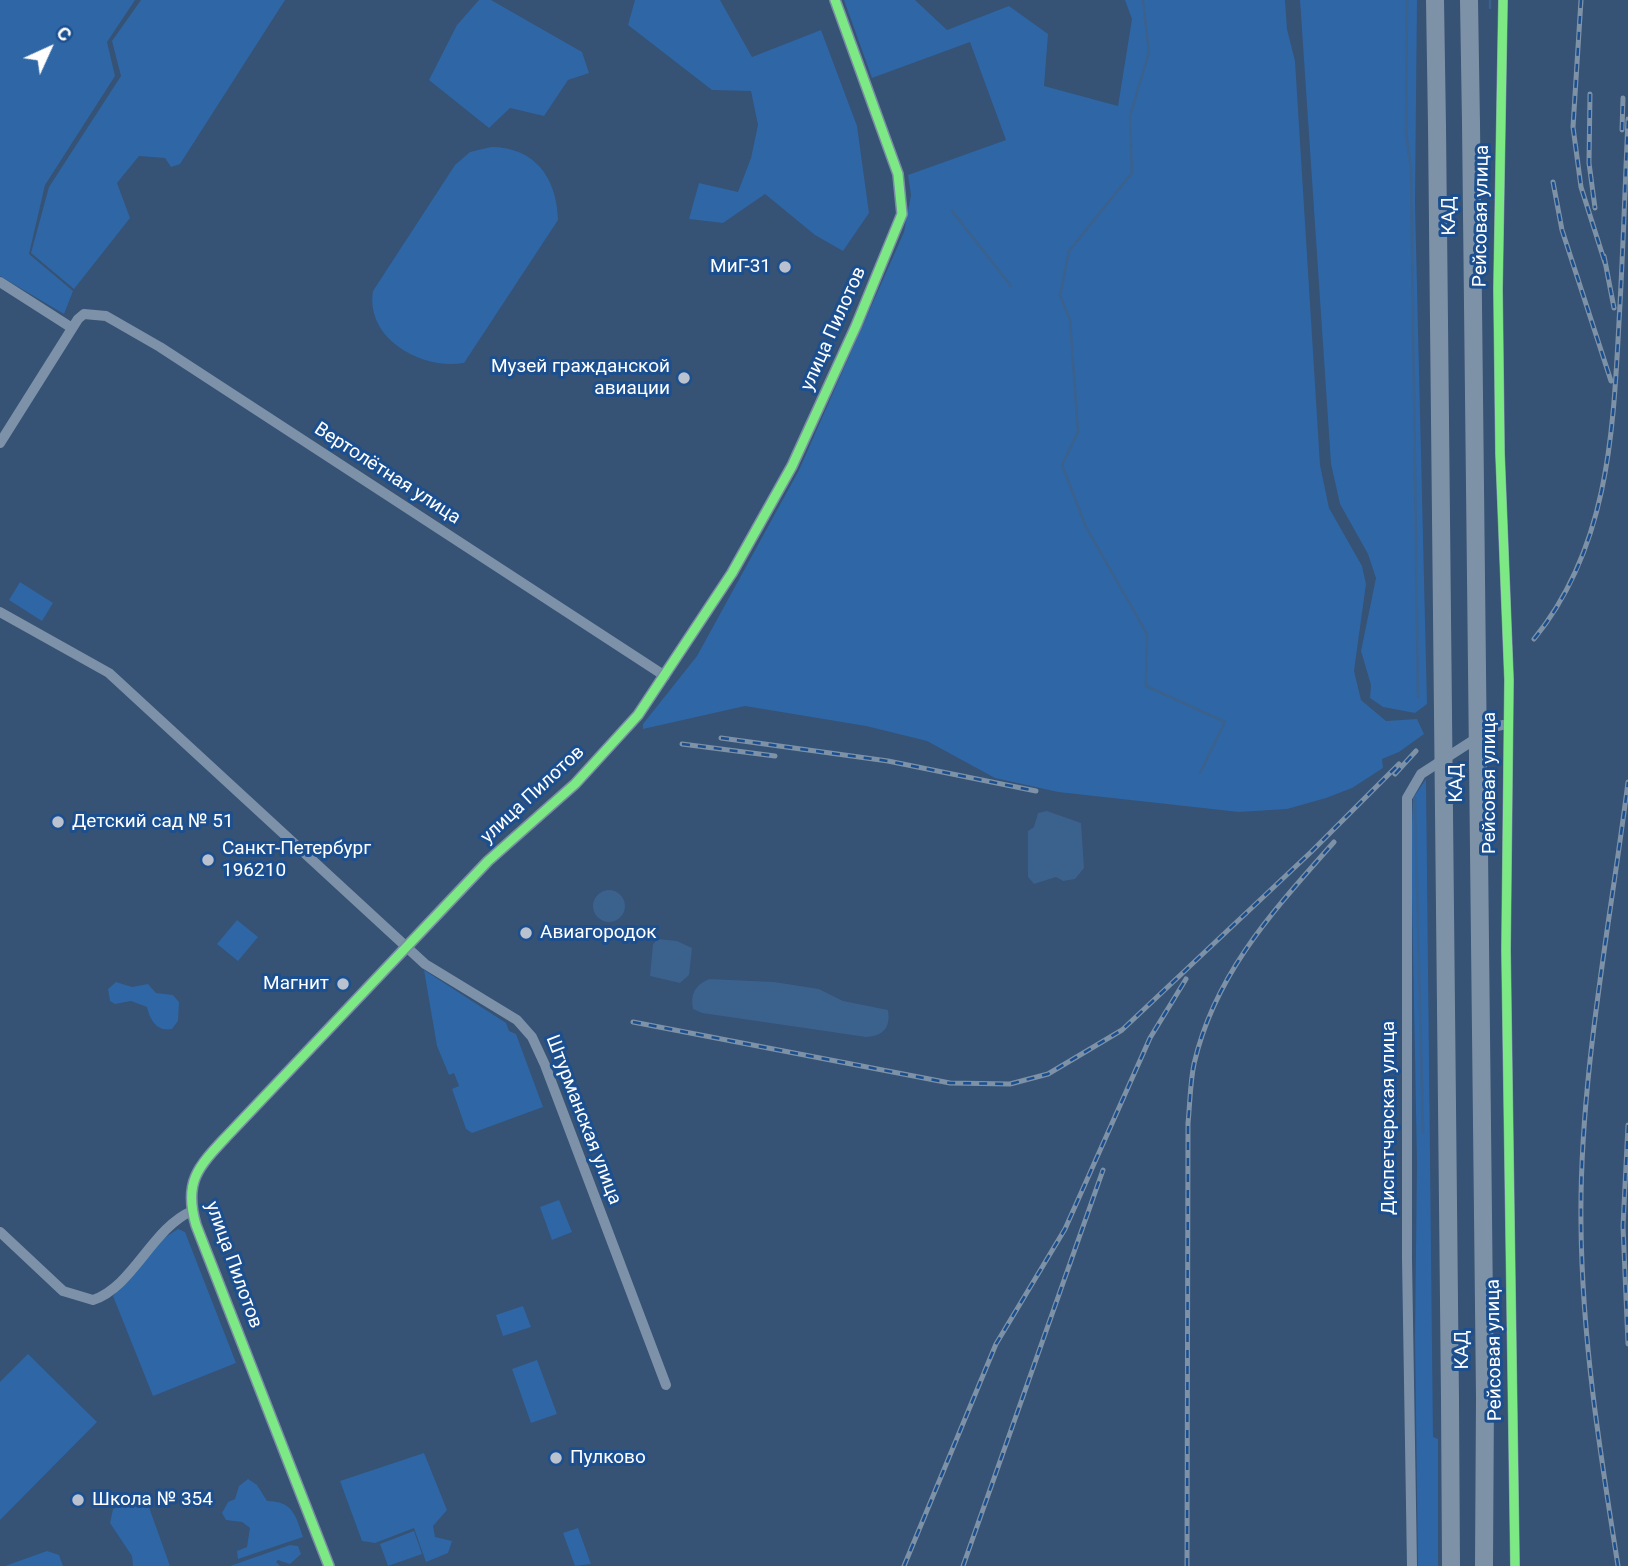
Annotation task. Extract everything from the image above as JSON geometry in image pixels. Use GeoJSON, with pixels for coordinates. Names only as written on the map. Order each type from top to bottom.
{"type":"FeatureCollection","features":[{"type":"Feature","properties":{"kind":"highway","name":"КАД"},"geometry":{"type":"LineString","coordinates":[[1435,0],[1451,1566]]}},
{"type":"Feature","properties":{"kind":"highway","name":"КАД"},"geometry":{"type":"LineString","coordinates":[[1469,0],[1485,1397],[1484,1566]]}},
{"type":"Feature","properties":{"kind":"street","name":"улица Пилотов"},"geometry":{"type":"LineString","coordinates":[[329,1566],[192,1211],[191,1187],[202,1164],[406,948],[513,836],[593,765],[638,715],[732,573],[792,466],[856,326],[901,214],[898,174],[835,0]]}},
{"type":"Feature","properties":{"kind":"street","name":"Рейсовая улица"},"geometry":{"type":"LineString","coordinates":[[1503,0],[1498,289],[1500,453],[1509,680],[1506,950],[1516,1566]]}},
{"type":"Feature","properties":{"kind":"street"},"geometry":{"type":"LineString","coordinates":[[0,282],[72,328],[0,443]]}},
{"type":"Feature","properties":{"kind":"street","name":"Вертолётная улица"},"geometry":{"type":"LineString","coordinates":[[72,328],[84,314],[106,316],[160,347],[666,676]]}},
{"type":"Feature","properties":{"kind":"street","name":"Штурманская улица"},"geometry":{"type":"LineString","coordinates":[[0,612],[109,673],[406,948],[443,978],[517,1020],[532,1037],[666,1385]]}},
{"type":"Feature","properties":{"kind":"street","name":"Диспетчерская улица"},"geometry":{"type":"LineString","coordinates":[[1412,1566],[1407,1245],[1407,798],[1421,775],[1494,727],[1507,724]]}},
{"type":"Feature","properties":{"kind":"street"},"geometry":{"type":"LineString","coordinates":[[0,1232],[63,1291],[93,1300],[108,1293],[168,1227],[192,1211]]}},
{"type":"Feature","properties":{"kind":"shaded area"},"geometry":{"type":"Polygon","coordinates":[[[0,0],[135,0],[107,42],[115,76],[45,185],[29,254],[73,291],[64,314],[0,276],[0,0]]]}},
{"type":"Feature","properties":{"kind":"shaded area"},"geometry":{"type":"Polygon","coordinates":[[[141,0],[285,0],[180,164],[171,167],[165,158],[139,156],[117,183],[130,218],[74,289],[31,253],[49,187],[121,76],[112,41],[141,0]]]}},
{"type":"Feature","properties":{"kind":"shaded area"},"geometry":{"type":"Polygon","coordinates":[[[479,0],[491,0],[582,52],[589,73],[568,80],[544,116],[510,108],[489,128],[429,80],[457,25],[479,0]]]}},
{"type":"Feature","properties":{"kind":"shaded area"},"geometry":{"type":"Polygon","coordinates":[[[635,0],[720,0],[752,57],[821,30],[857,126],[869,213],[843,251],[815,235],[765,194],[723,223],[689,219],[699,183],[738,192],[751,158],[758,125],[751,91],[712,90],[628,25],[635,0]]]}},
{"type":"Feature","properties":{"kind":"shaded area"},"geometry":{"type":"Polygon","coordinates":[[[844,0],[915,0],[947,30],[1009,6],[1048,34],[1044,86],[1118,106],[1132,19],[1125,0],[1285,0],[1287,29],[1295,61],[1320,465],[1329,508],[1362,566],[1366,584],[1354,671],[1361,700],[1386,721],[1417,719],[1424,734],[1399,752],[1382,759],[1383,768],[1352,788],[1326,798],[1287,809],[1239,812],[1058,792],[995,778],[927,741],[866,726],[745,706],[643,729],[643,724],[697,656],[799,470],[904,232],[911,195],[908,175],[1006,140],[970,42],[872,78],[844,0]]]}},
{"type":"Feature","properties":{"kind":"shaded area"},"geometry":{"type":"Polygon","coordinates":[[[1300,0],[1417,0],[1415,203],[1427,704],[1415,713],[1383,707],[1370,698],[1371,685],[1361,651],[1376,578],[1368,554],[1340,504],[1331,464],[1300,0]]]}},
{"type":"Feature","properties":{"kind":"shaded area"},"geometry":{"type":"Polygon","coordinates":[[[491,147],[520,152],[541,168],[553,191],[558,220],[464,363],[448,364],[415,356],[387,337],[373,308],[373,291],[455,165],[470,152],[491,147]]]}},
{"type":"Feature","properties":{"kind":"shaded area"},"geometry":{"type":"Polygon","coordinates":[[[20,582],[53,603],[42,621],[9,600],[20,582]]]}},
{"type":"Feature","properties":{"kind":"shaded area"},"geometry":{"type":"Polygon","coordinates":[[[1426,779],[1433,1437],[1438,1439],[1438,1566],[1418,1566],[1415,1338],[1417,1163],[1411,846],[1413,798],[1426,779]]]}},
{"type":"Feature","properties":{"kind":"shaded area"},"geometry":{"type":"Polygon","coordinates":[[[1047,811],[1081,823],[1084,868],[1075,879],[1063,881],[1056,877],[1034,884],[1028,877],[1028,831],[1034,827],[1038,813],[1047,811]]]}},
{"type":"Feature","properties":{"kind":"shaded area"},"geometry":{"type":"Polygon","coordinates":[[[609,890],[620,895],[625,906],[620,917],[609,922],[598,917],[593,906],[598,895],[609,890]]]}},
{"type":"Feature","properties":{"kind":"shaded area"},"geometry":{"type":"Polygon","coordinates":[[[237,920],[258,937],[238,961],[217,944],[237,920]]]}},
{"type":"Feature","properties":{"kind":"shaded area"},"geometry":{"type":"Polygon","coordinates":[[[658,939],[677,941],[692,948],[689,975],[680,983],[650,976],[653,944],[658,939]]]}},
{"type":"Feature","properties":{"kind":"shaded area"},"geometry":{"type":"Polygon","coordinates":[[[424,970],[506,1023],[509,1031],[516,1034],[543,1107],[472,1133],[466,1129],[452,1089],[459,1086],[454,1073],[449,1075],[437,1046],[424,970]]]}},
{"type":"Feature","properties":{"kind":"shaded area"},"geometry":{"type":"Polygon","coordinates":[[[709,979],[774,982],[819,989],[843,1001],[888,1010],[887,1026],[881,1033],[866,1037],[702,1013],[693,1009],[693,994],[700,984],[709,979]]]}},
{"type":"Feature","properties":{"kind":"shaded area"},"geometry":{"type":"Polygon","coordinates":[[[116,982],[132,987],[148,984],[156,993],[173,995],[179,1002],[178,1021],[172,1029],[162,1029],[152,1020],[147,1007],[131,1001],[115,1004],[110,1001],[108,989],[116,982]]]}},
{"type":"Feature","properties":{"kind":"shaded area"},"geometry":{"type":"Polygon","coordinates":[[[559,1200],[572,1232],[552,1240],[540,1207],[559,1200]]]}},
{"type":"Feature","properties":{"kind":"shaded area"},"geometry":{"type":"Polygon","coordinates":[[[178,1229],[185,1232],[236,1363],[153,1396],[113,1296],[164,1238],[178,1229]]]}},
{"type":"Feature","properties":{"kind":"shaded area"},"geometry":{"type":"Polygon","coordinates":[[[523,1306],[531,1327],[503,1336],[496,1315],[523,1306]]]}},
{"type":"Feature","properties":{"kind":"shaded area"},"geometry":{"type":"Polygon","coordinates":[[[28,1354],[97,1422],[0,1520],[0,1382],[28,1354]]]}},
{"type":"Feature","properties":{"kind":"shaded area"},"geometry":{"type":"Polygon","coordinates":[[[537,1360],[557,1414],[531,1423],[512,1369],[537,1360]]]}},
{"type":"Feature","properties":{"kind":"shaded area"},"geometry":{"type":"Polygon","coordinates":[[[424,1453],[447,1510],[433,1526],[435,1537],[452,1541],[448,1553],[426,1562],[414,1528],[375,1543],[362,1541],[340,1481],[424,1453]]]}},
{"type":"Feature","properties":{"kind":"shaded area"},"geometry":{"type":"Polygon","coordinates":[[[248,1479],[257,1485],[267,1501],[283,1504],[292,1511],[303,1537],[238,1559],[237,1551],[247,1547],[250,1528],[242,1522],[226,1520],[222,1513],[228,1502],[235,1499],[239,1486],[248,1479]]]}},
{"type":"Feature","properties":{"kind":"shaded area"},"geometry":{"type":"Polygon","coordinates":[[[145,1496],[170,1566],[133,1566],[132,1556],[110,1523],[113,1509],[145,1496]]]}},
{"type":"Feature","properties":{"kind":"shaded area"},"geometry":{"type":"Polygon","coordinates":[[[578,1528],[591,1564],[575,1566],[563,1533],[578,1528]]]}},
{"type":"Feature","properties":{"kind":"shaded area"},"geometry":{"type":"Polygon","coordinates":[[[414,1531],[422,1554],[388,1566],[380,1544],[414,1531]]]}},
{"type":"Feature","properties":{"kind":"shaded area"},"geometry":{"type":"Polygon","coordinates":[[[290,1545],[298,1546],[301,1554],[290,1564],[278,1560],[276,1562],[280,1566],[230,1566],[290,1545]]]}},
{"type":"Feature","properties":{"kind":"shaded area"},"geometry":{"type":"Polygon","coordinates":[[[47,1551],[59,1555],[63,1566],[5,1566],[47,1551]]]}},
{"type":"Feature","properties":{"kind":"waterway"},"geometry":{"type":"LineString","coordinates":[[1143,0],[1149,52],[1130,116],[1132,173],[1069,251],[1060,295],[1070,320],[1078,432],[1062,465],[1086,527],[1147,634],[1146,686],[1225,722],[1200,773]]}},
{"type":"Feature","properties":{"kind":"waterway"},"geometry":{"type":"LineString","coordinates":[[1407,0],[1406,133],[1411,168],[1418,697]]}},
{"type":"Feature","properties":{"kind":"waterway"},"geometry":{"type":"LineString","coordinates":[[1490,0],[1490,8]]}},
{"type":"Feature","properties":{"kind":"waterway"},"geometry":{"type":"LineString","coordinates":[[952,211],[1011,286]]}},
{"type":"Feature","properties":{"kind":"waterway"},"geometry":{"type":"LineString","coordinates":[[1415,798],[1423,1132]]}},
{"type":"Feature","properties":{"kind":"railway"},"geometry":{"type":"LineString","coordinates":[[1581,0],[1573,127],[1581,187],[1606,266]]}},
{"type":"Feature","properties":{"kind":"railway"},"geometry":{"type":"LineString","coordinates":[[1590,94],[1589,163],[1595,208]]}},
{"type":"Feature","properties":{"kind":"railway"},"geometry":{"type":"LineString","coordinates":[[1622,130],[1623,98]]}},
{"type":"Feature","properties":{"kind":"railway"},"geometry":{"type":"LineString","coordinates":[[1534,639],[1559,604],[1578,567],[1592,529],[1602,489],[1617,364],[1628,119]]}},
{"type":"Feature","properties":{"kind":"railway"},"geometry":{"type":"LineString","coordinates":[[1553,182],[1562,230],[1611,381]]}},
{"type":"Feature","properties":{"kind":"railway"},"geometry":{"type":"LineString","coordinates":[[1604,256],[1614,308]]}},
{"type":"Feature","properties":{"kind":"railway"},"geometry":{"type":"LineString","coordinates":[[721,738],[888,761],[1036,791]]}},
{"type":"Feature","properties":{"kind":"railway"},"geometry":{"type":"LineString","coordinates":[[682,744],[775,756]]}},
{"type":"Feature","properties":{"kind":"railway"},"geometry":{"type":"LineString","coordinates":[[1395,774],[1416,751]]}},
{"type":"Feature","properties":{"kind":"railway"},"geometry":{"type":"LineString","coordinates":[[633,1022],[950,1083],[1010,1084],[1048,1074],[1122,1030],[1311,852],[1399,764]]}},
{"type":"Feature","properties":{"kind":"railway"},"geometry":{"type":"LineString","coordinates":[[1618,1566],[1588,1353],[1581,1224],[1590,1059],[1628,782]]}},
{"type":"Feature","properties":{"kind":"railway"},"geometry":{"type":"LineString","coordinates":[[1187,1566],[1188,1123],[1194,1064],[1216,1000],[1249,944],[1334,842]]}},
{"type":"Feature","properties":{"kind":"railway"},"geometry":{"type":"LineString","coordinates":[[904,1566],[996,1344],[1065,1229],[1150,1038],[1186,979]]}},
{"type":"Feature","properties":{"kind":"railway"},"geometry":{"type":"LineString","coordinates":[[1628,1125],[1623,1226],[1628,1344]]}},
{"type":"Feature","properties":{"kind":"railway"},"geometry":{"type":"LineString","coordinates":[[963,1566],[1103,1170]]}},
{"type":"Feature","properties":{"kind":"cycle path"},"geometry":{"type":"LineString","coordinates":[[329,1566],[196,1225],[191,1197],[196,1175],[228,1135],[488,861],[575,784],[638,715],[732,573],[792,466],[856,326],[902,214],[898,174],[835,0]]}},
{"type":"Feature","properties":{"kind":"cycle path"},"geometry":{"type":"LineString","coordinates":[[1503,0],[1498,289],[1500,453],[1509,680],[1506,950],[1515,1566]]}},
{"type":"Feature","properties":{"kind":"place","name":"МиГ-31"},"geometry":{"type":"Point","coordinates":[785,267]}},
{"type":"Feature","properties":{"kind":"place","name":"Музей гражданской авиации"},"geometry":{"type":"Point","coordinates":[684,378]}},
{"type":"Feature","properties":{"kind":"place","name":"Детский сад № 51"},"geometry":{"type":"Point","coordinates":[58,822]}},
{"type":"Feature","properties":{"kind":"place","name":"Санкт-Петербург 196210"},"geometry":{"type":"Point","coordinates":[208,860]}},
{"type":"Feature","properties":{"kind":"place","name":"Авиагородок"},"geometry":{"type":"Point","coordinates":[526,933]}},
{"type":"Feature","properties":{"kind":"place","name":"Магнит"},"geometry":{"type":"Point","coordinates":[343,984]}},
{"type":"Feature","properties":{"kind":"place","name":"Пулково"},"geometry":{"type":"Point","coordinates":[556,1458]}},
{"type":"Feature","properties":{"kind":"place","name":"Школа № 354"},"geometry":{"type":"Point","coordinates":[78,1500]}}]}
